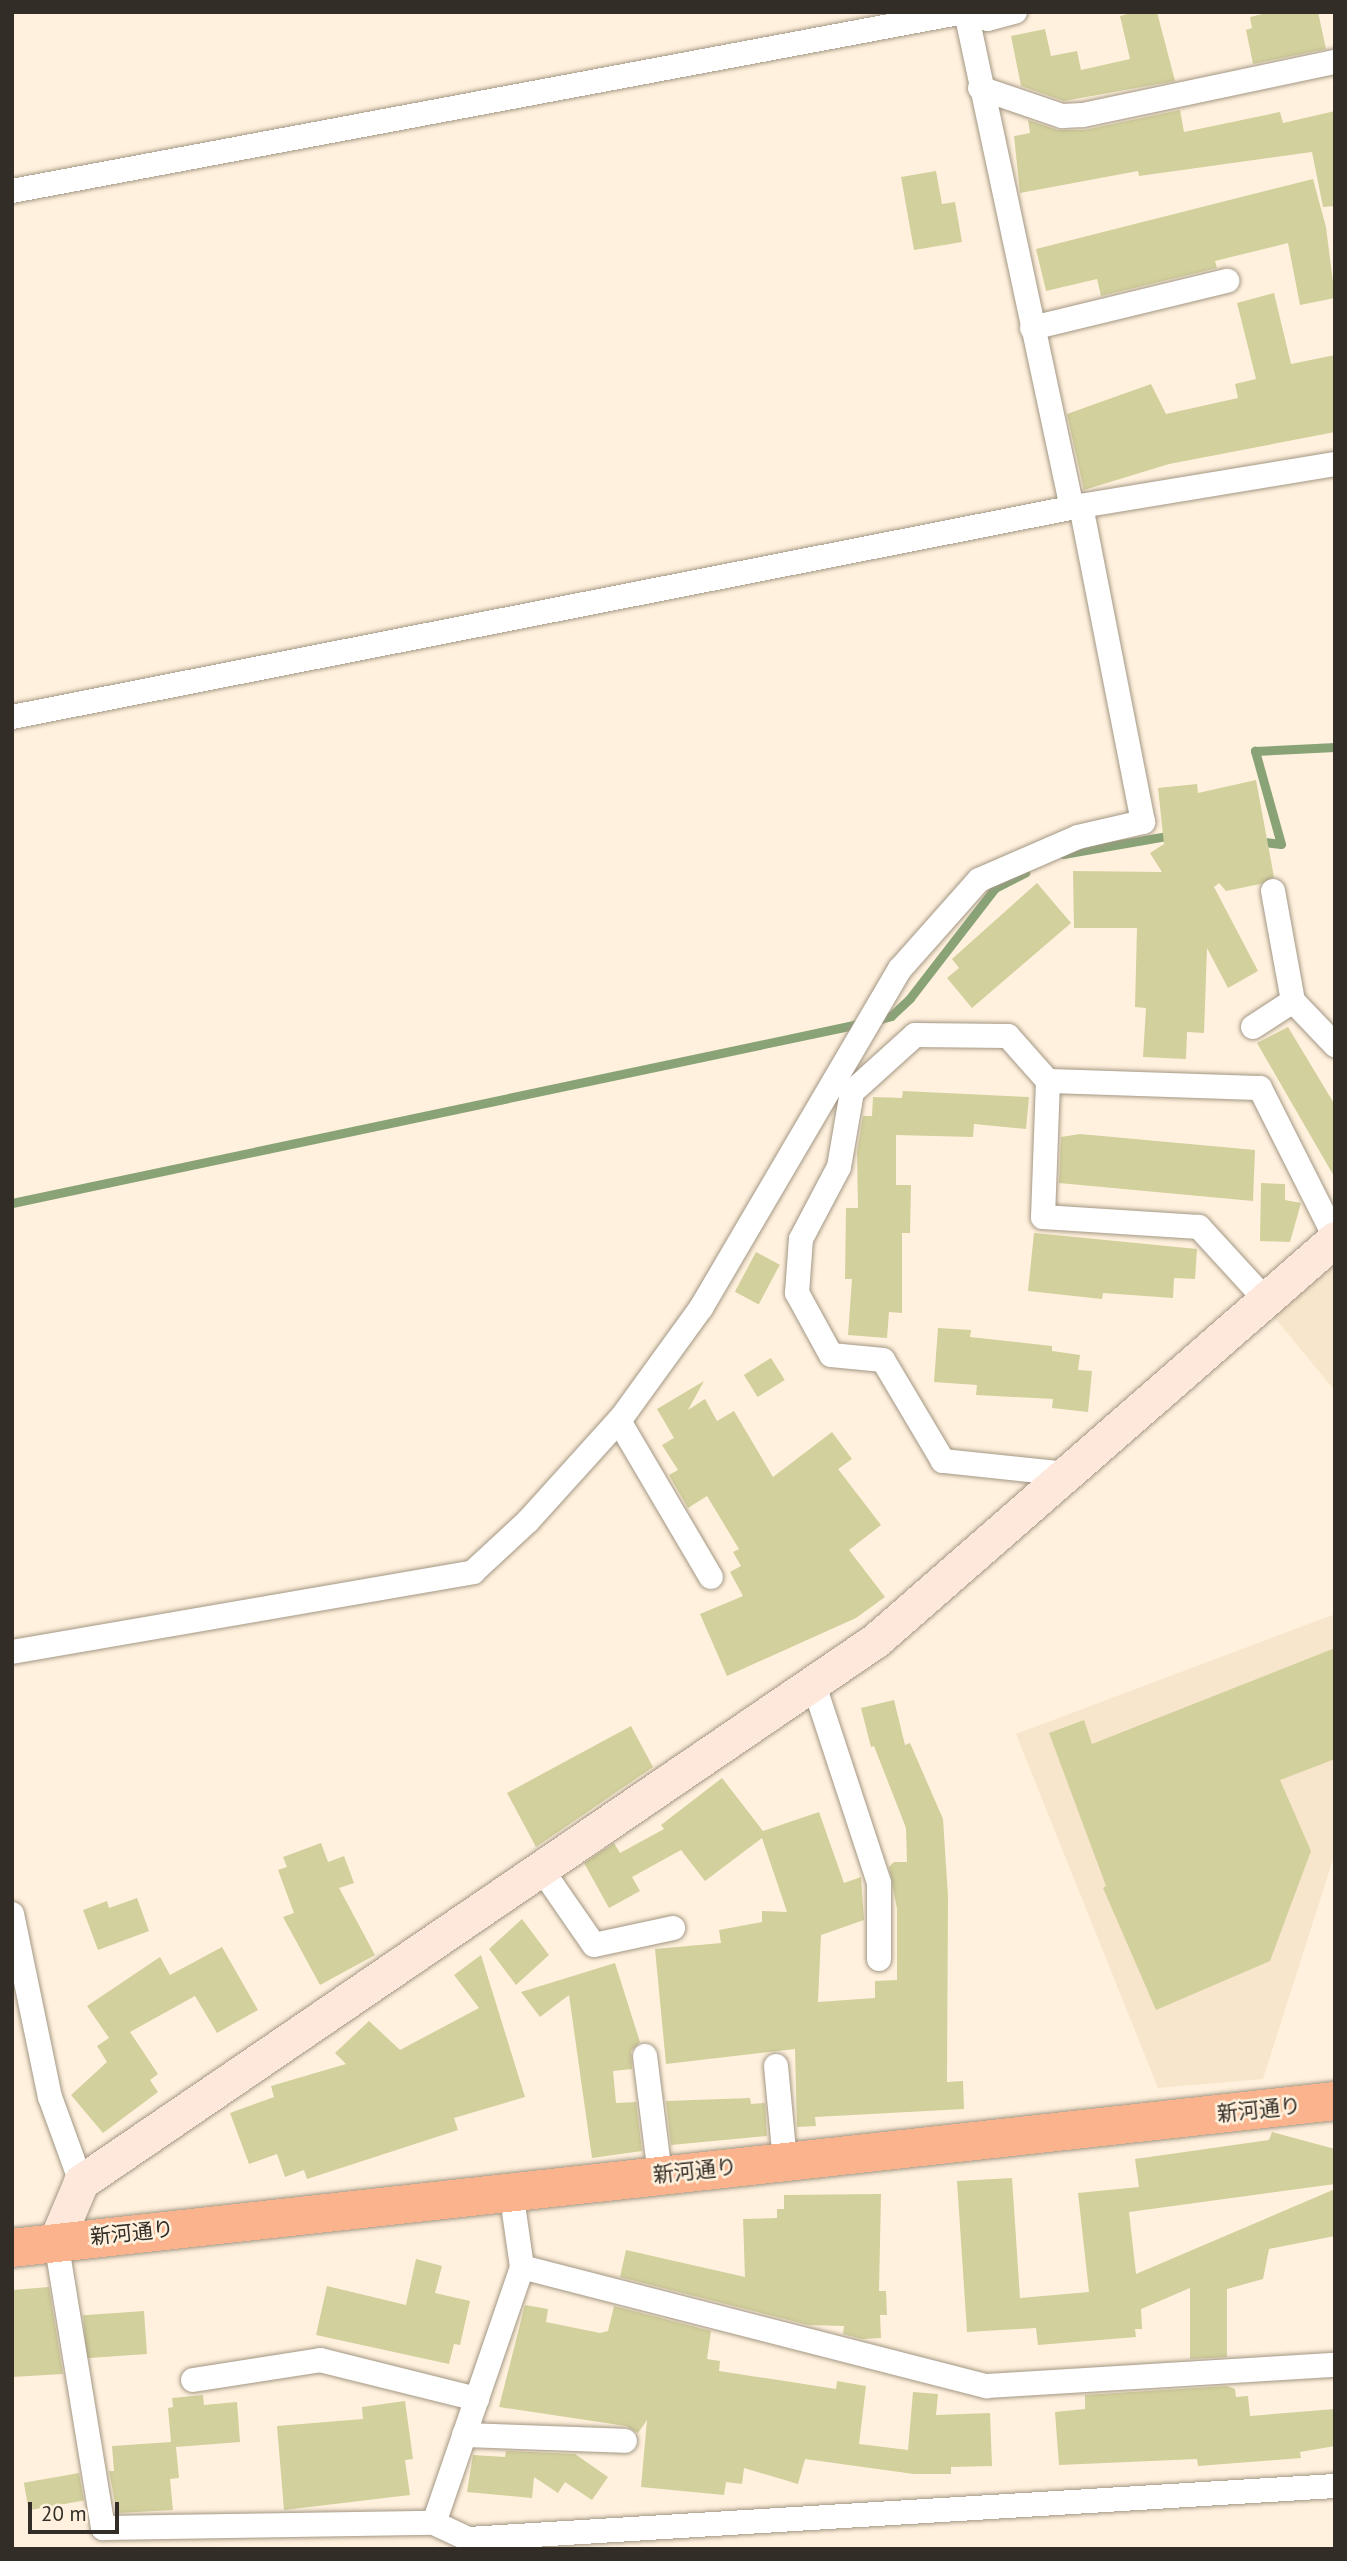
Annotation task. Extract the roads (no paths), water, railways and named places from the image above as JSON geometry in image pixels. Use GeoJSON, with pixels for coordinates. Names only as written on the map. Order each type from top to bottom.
{"type":"FeatureCollection","features":[{"type":"Feature","properties":{"kind":"highway","name":"新河通り"},"geometry":{"type":"LineString","coordinates":[[12,2248],[1335,2101]]}},
{"type":"Feature","properties":{"kind":"street"},"geometry":{"type":"LineString","coordinates":[[12,191],[966,12],[988,19],[1015,12]]}},
{"type":"Feature","properties":{"kind":"street"},"geometry":{"type":"LineString","coordinates":[[12,1652],[473,1572],[528,1521],[619,1421],[701,1308],[900,969],[979,880],[1078,837],[1143,822],[1077,507],[1032,328],[966,12]]}},
{"type":"Feature","properties":{"kind":"street"},"geometry":{"type":"LineString","coordinates":[[980,88],[1062,116],[1083,115],[1335,62]]}},
{"type":"Feature","properties":{"kind":"street"},"geometry":{"type":"LineString","coordinates":[[1032,328],[1227,281]]}},
{"type":"Feature","properties":{"kind":"street"},"geometry":{"type":"LineString","coordinates":[[12,717],[1077,507],[1335,464]]}},
{"type":"Feature","properties":{"kind":"street"},"geometry":{"type":"LineString","coordinates":[[1273,891],[1293,1001],[1335,1045]]}},
{"type":"Feature","properties":{"kind":"street"},"geometry":{"type":"LineString","coordinates":[[1253,1027],[1293,1001]]}},
{"type":"Feature","properties":{"kind":"street"},"geometry":{"type":"LineString","coordinates":[[1067,1474],[943,1461],[883,1360],[831,1355],[797,1293],[801,1239],[839,1167],[852,1092],[915,1035],[1008,1036],[1048,1081],[1043,1217],[1199,1227],[1266,1300]]}},
{"type":"Feature","properties":{"kind":"street"},"geometry":{"type":"LineString","coordinates":[[1048,1081],[1260,1088],[1335,1238],[876,1640],[814,1685],[81,2182],[56,2241],[103,2528],[434,2523],[468,2539],[1335,2486]]}},
{"type":"Feature","properties":{"kind":"street"},"geometry":{"type":"LineString","coordinates":[[619,1421],[711,1577]]}},
{"type":"Feature","properties":{"kind":"street"},"geometry":{"type":"LineString","coordinates":[[814,1685],[879,1883],[879,1959]]}},
{"type":"Feature","properties":{"kind":"street"},"geometry":{"type":"LineString","coordinates":[[541,1870],[594,1945],[673,1928]]}},
{"type":"Feature","properties":{"kind":"street"},"geometry":{"type":"LineString","coordinates":[[12,1914],[50,2097],[81,2182]]}},
{"type":"Feature","properties":{"kind":"street"},"geometry":{"type":"LineString","coordinates":[[645,2056],[660,2175]]}},
{"type":"Feature","properties":{"kind":"street"},"geometry":{"type":"LineString","coordinates":[[776,2066],[785,2161]]}},
{"type":"Feature","properties":{"kind":"street"},"geometry":{"type":"LineString","coordinates":[[434,2523],[522,2267],[511,2191]]}},
{"type":"Feature","properties":{"kind":"street"},"geometry":{"type":"LineString","coordinates":[[522,2267],[987,2386],[1335,2365]]}},
{"type":"Feature","properties":{"kind":"street"},"geometry":{"type":"LineString","coordinates":[[193,2380],[320,2360],[477,2399]]}},
{"type":"Feature","properties":{"kind":"street"},"geometry":{"type":"LineString","coordinates":[[464,2435],[625,2441]]}},
{"type":"Feature","properties":{"kind":"waterway"},"geometry":{"type":"LineString","coordinates":[[1256,841],[1281,844],[1255,751],[1335,747]]}},
{"type":"Feature","properties":{"kind":"waterway"},"geometry":{"type":"LineString","coordinates":[[1063,854],[1173,835]]}},
{"type":"Feature","properties":{"kind":"waterway"},"geometry":{"type":"LineString","coordinates":[[877,1020],[891,1016],[910,998],[995,888],[1025,873]]}},
{"type":"Feature","properties":{"kind":"waterway"},"geometry":{"type":"LineString","coordinates":[[12,1203],[863,1023]]}}]}
